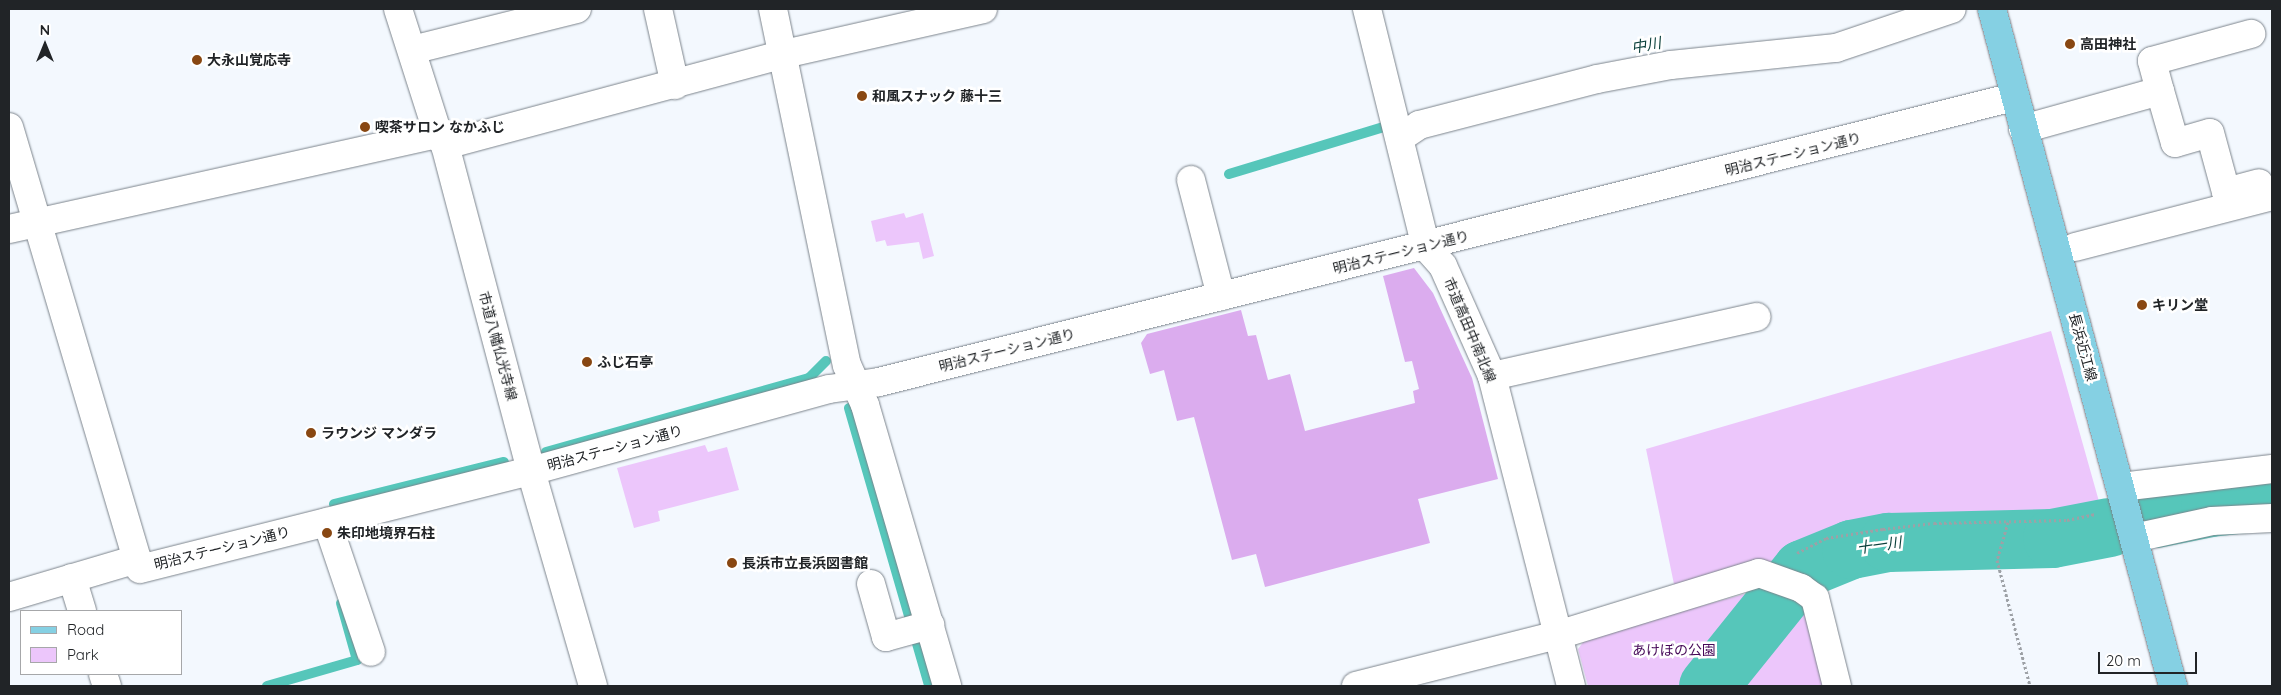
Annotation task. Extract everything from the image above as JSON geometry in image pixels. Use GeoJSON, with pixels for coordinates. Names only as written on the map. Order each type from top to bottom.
{"type":"FeatureCollection","features":[{"type":"Feature","properties":{"kind":"main road","name":"長浜近江線"},"geometry":{"type":"LineString","coordinates":[[1992,9],[2173,686]]}},
{"type":"Feature","properties":{"kind":"street","name":"市道八幡仏光寺線"},"geometry":{"type":"LineString","coordinates":[[398,9],[441,140],[531,471],[593,686]]}},
{"type":"Feature","properties":{"kind":"street"},"geometry":{"type":"LineString","coordinates":[[412,50],[578,9]]}},
{"type":"Feature","properties":{"kind":"street"},"geometry":{"type":"LineString","coordinates":[[658,9],[675,85]]}},
{"type":"Feature","properties":{"kind":"street"},"geometry":{"type":"LineString","coordinates":[[773,9],[784,54],[847,365],[865,405],[918,628],[948,686]]}},
{"type":"Feature","properties":{"kind":"street"},"geometry":{"type":"LineString","coordinates":[[9,229],[441,140],[675,85],[784,54],[983,9]]}},
{"type":"Feature","properties":{"kind":"street","name":"市道高田中南北線"},"geometry":{"type":"LineString","coordinates":[[1366,9],[1426,247],[1443,266],[1492,376],[1571,686]]}},
{"type":"Feature","properties":{"kind":"street"},"geometry":{"type":"LineString","coordinates":[[1400,138],[1419,125],[1597,79],[1671,65],[1836,48],[1952,9]]}},
{"type":"Feature","properties":{"kind":"street"},"geometry":{"type":"LineString","coordinates":[[2251,34],[2152,61],[2175,143],[2210,133],[2226,192],[2272,179]]}},
{"type":"Feature","properties":{"kind":"street"},"geometry":{"type":"LineString","coordinates":[[2023,129],[2160,91]]}},
{"type":"Feature","properties":{"kind":"street","name":"明治ステーション通り"},"geometry":{"type":"LineString","coordinates":[[9,597],[137,559],[140,569],[531,471],[829,389],[857,386],[1426,247],[2014,97]]}},
{"type":"Feature","properties":{"kind":"street"},"geometry":{"type":"LineString","coordinates":[[9,127],[137,559]]}},
{"type":"Feature","properties":{"kind":"street"},"geometry":{"type":"LineString","coordinates":[[1191,180],[1221,296]]}},
{"type":"Feature","properties":{"kind":"street"},"geometry":{"type":"LineString","coordinates":[[2075,247],[2272,196]]}},
{"type":"Feature","properties":{"kind":"street"},"geometry":{"type":"LineString","coordinates":[[1492,376],[1756,318]]}},
{"type":"Feature","properties":{"kind":"street"},"geometry":{"type":"LineString","coordinates":[[2121,487],[2272,469]]}},
{"type":"Feature","properties":{"kind":"street"},"geometry":{"type":"LineString","coordinates":[[2134,538],[2212,521],[2272,518]]}},
{"type":"Feature","properties":{"kind":"street"},"geometry":{"type":"LineString","coordinates":[[327,522],[371,652]]}},
{"type":"Feature","properties":{"kind":"street"},"geometry":{"type":"LineString","coordinates":[[1356,686],[1558,636],[1764,575],[1801,588],[1815,598],[1837,686]]}},
{"type":"Feature","properties":{"kind":"street"},"geometry":{"type":"LineString","coordinates":[[72,578],[82,610]]}},
{"type":"Feature","properties":{"kind":"street"},"geometry":{"type":"LineString","coordinates":[[871,584],[886,637],[918,628]]}},
{"type":"Feature","properties":{"kind":"path"},"geometry":{"type":"LineString","coordinates":[[1764,575],[1826,538],[1934,522],[2067,520],[2099,513]]}},
{"type":"Feature","properties":{"kind":"path"},"geometry":{"type":"LineString","coordinates":[[2008,522],[1996,560],[2006,606],[2030,686]]}},
{"type":"Feature","properties":{"kind":"green space"},"geometry":{"type":"Polygon","coordinates":[[[904,213],[906,218],[923,213],[934,256],[923,259],[919,242],[887,246],[885,240],[876,242],[871,221],[904,213]]]}},
{"type":"Feature","properties":{"kind":"green space"},"geometry":{"type":"Polygon","coordinates":[[[2051,331],[2100,505],[2065,515],[1925,517],[1821,534],[1765,565],[1675,589],[1646,449],[2051,331]]]}},
{"type":"Feature","properties":{"kind":"green space"},"geometry":{"type":"Polygon","coordinates":[[[705,445],[708,452],[727,447],[739,490],[658,511],[660,521],[634,528],[617,468],[705,445]]]}},
{"type":"Feature","properties":{"kind":"green space","name":"あけぼの公園"},"geometry":{"type":"Polygon","coordinates":[[[1763,589],[1768,592],[1695,686],[1588,686],[1578,649],[1587,637],[1763,589]]]}},
{"type":"Feature","properties":{"kind":"green space","name":"あけぼの公園"},"geometry":{"type":"Polygon","coordinates":[[[1788,598],[1803,606],[1823,686],[1721,686],[1788,598]]]}},
{"type":"Feature","properties":{"kind":"shaded area"},"geometry":{"type":"Polygon","coordinates":[[[1414,268],[1433,293],[1472,378],[1498,479],[1418,499],[1430,543],[1265,587],[1256,554],[1232,560],[1194,417],[1177,421],[1164,370],[1150,374],[1141,343],[1147,334],[1241,310],[1248,336],[1256,335],[1268,380],[1290,374],[1305,431],[1415,403],[1413,391],[1419,389],[1412,361],[1405,362],[1383,276],[1414,268]]]}},
{"type":"Feature","properties":{"kind":"waterway","name":"中川"},"geometry":{"type":"LineString","coordinates":[[1229,174],[1384,127]]}},
{"type":"Feature","properties":{"kind":"waterway"},"geometry":{"type":"LineString","coordinates":[[546,452],[809,378],[826,361]]}},
{"type":"Feature","properties":{"kind":"waterway"},"geometry":{"type":"LineString","coordinates":[[849,408],[929,686]]}},
{"type":"Feature","properties":{"kind":"waterway"},"geometry":{"type":"LineString","coordinates":[[334,504],[504,462]]}},
{"type":"Feature","properties":{"kind":"waterway","name":"十一川"},"geometry":{"type":"LineString","coordinates":[[2155,518],[2210,507],[2272,500]]}},
{"type":"Feature","properties":{"kind":"waterway","name":"十一川"},"geometry":{"type":"LineString","coordinates":[[1708,686],[1802,569],[1851,549],[1888,542],[2052,538],[2109,527]]}},
{"type":"Feature","properties":{"kind":"waterway"},"geometry":{"type":"LineString","coordinates":[[267,686],[357,660],[341,603]]}},
{"type":"Feature","properties":{"kind":"place","name":"高田神社"},"geometry":{"type":"Point","coordinates":[2070,44]}},
{"type":"Feature","properties":{"kind":"place","name":"大永山覚応寺"},"geometry":{"type":"Point","coordinates":[197,60]}},
{"type":"Feature","properties":{"kind":"place","name":"和風スナック 藤十三"},"geometry":{"type":"Point","coordinates":[862,96]}},
{"type":"Feature","properties":{"kind":"place","name":"喫茶サロン なかふじ"},"geometry":{"type":"Point","coordinates":[365,127]}},
{"type":"Feature","properties":{"kind":"place","name":"キリン堂"},"geometry":{"type":"Point","coordinates":[2142,305]}},
{"type":"Feature","properties":{"kind":"place","name":"ふじ石亭"},"geometry":{"type":"Point","coordinates":[587,362]}},
{"type":"Feature","properties":{"kind":"place","name":"ラウンジ マンダラ"},"geometry":{"type":"Point","coordinates":[311,433]}},
{"type":"Feature","properties":{"kind":"place","name":"朱印地境界石柱"},"geometry":{"type":"Point","coordinates":[327,533]}},
{"type":"Feature","properties":{"kind":"place","name":"長浜市立長浜図書館"},"geometry":{"type":"Point","coordinates":[732,563]}}]}
